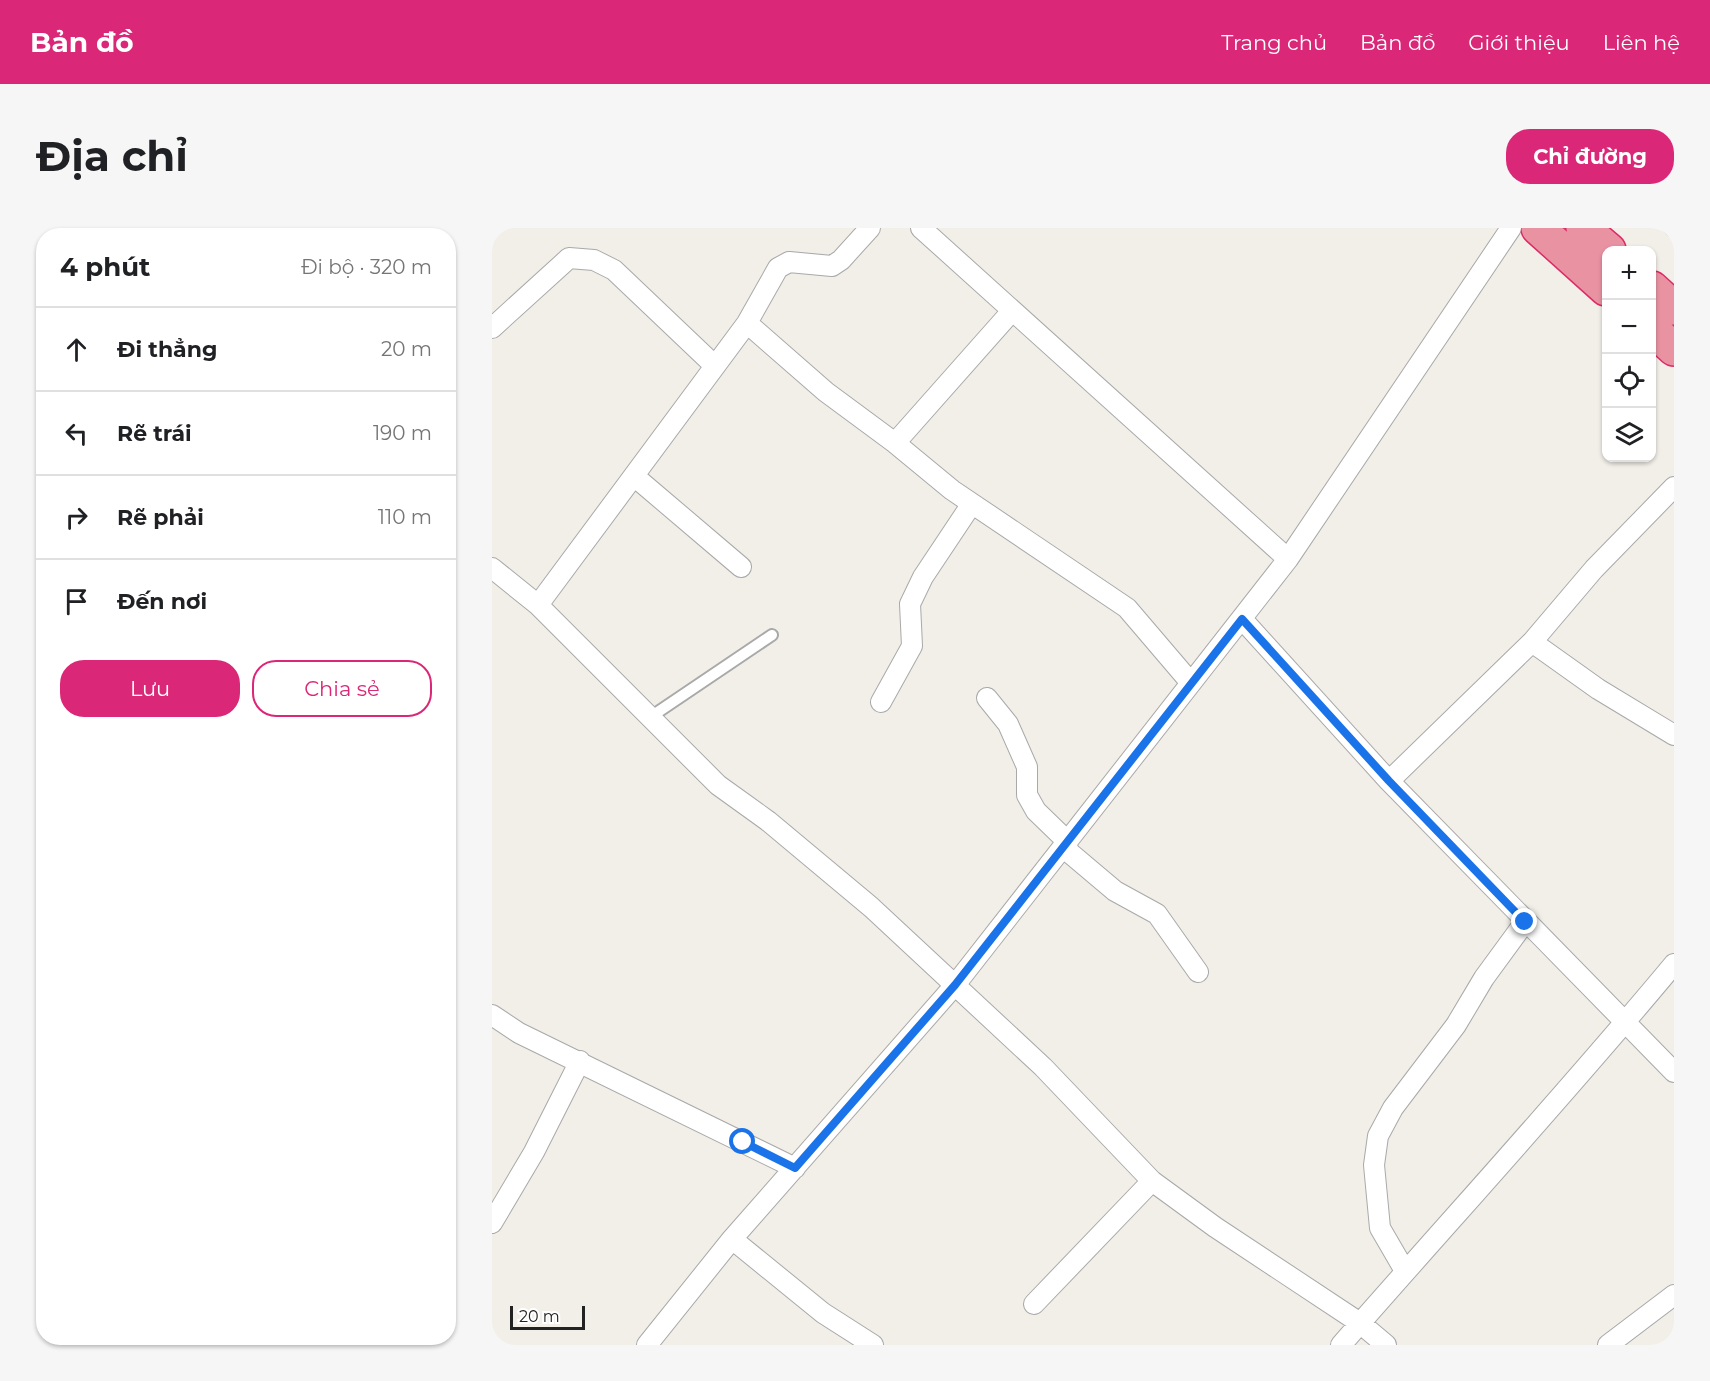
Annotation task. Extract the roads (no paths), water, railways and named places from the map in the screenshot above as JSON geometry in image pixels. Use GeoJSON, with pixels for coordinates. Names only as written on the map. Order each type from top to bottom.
{"type":"FeatureCollection","features":[{"type":"Feature","properties":{"kind":"highway"},"geometry":{"type":"LineString","coordinates":[[1538,228],[1602,285]]}},
{"type":"Feature","properties":{"kind":"highway"},"geometry":{"type":"LineString","coordinates":[[1583,228],[1604,246]]}},
{"type":"Feature","properties":{"kind":"highway"},"geometry":{"type":"LineString","coordinates":[[1656,292],[1674,308]]}},
{"type":"Feature","properties":{"kind":"highway"},"geometry":{"type":"LineString","coordinates":[[1656,333],[1674,349]]}},
{"type":"Feature","properties":{"kind":"street"},"geometry":{"type":"LineString","coordinates":[[538,605],[747,323],[778,268],[789,262],[831,266],[841,260],[870,228]]}},
{"type":"Feature","properties":{"kind":"street"},"geometry":{"type":"LineString","coordinates":[[921,228],[1288,559]]}},
{"type":"Feature","properties":{"kind":"street"},"geometry":{"type":"LineString","coordinates":[[647,1345],[732,1239],[955,985],[1242,619],[1288,559],[1511,228]]}},
{"type":"Feature","properties":{"kind":"street"},"geometry":{"type":"LineString","coordinates":[[492,328],[569,258],[594,260],[614,270],[715,366]]}},
{"type":"Feature","properties":{"kind":"street"},"geometry":{"type":"LineString","coordinates":[[895,443],[1012,311]]}},
{"type":"Feature","properties":{"kind":"street"},"geometry":{"type":"LineString","coordinates":[[747,323],[826,392],[895,443],[972,505],[1127,608],[1191,683]]}},
{"type":"Feature","properties":{"kind":"street"},"geometry":{"type":"LineString","coordinates":[[634,477],[741,567]]}},
{"type":"Feature","properties":{"kind":"street"},"geometry":{"type":"LineString","coordinates":[[1389,781],[1532,642],[1594,568],[1674,487]]}},
{"type":"Feature","properties":{"kind":"street"},"geometry":{"type":"LineString","coordinates":[[881,702],[912,646],[910,604],[923,577],[972,505]]}},
{"type":"Feature","properties":{"kind":"street"},"geometry":{"type":"LineString","coordinates":[[492,568],[538,605],[649,718],[718,784],[768,821],[871,907],[955,985],[1043,1067],[1152,1181],[1215,1227],[1360,1323],[1386,1345]]}},
{"type":"Feature","properties":{"kind":"street"},"geometry":{"type":"LineString","coordinates":[[1242,619],[1389,781],[1674,1072]]}},
{"type":"Feature","properties":{"kind":"street"},"geometry":{"type":"LineString","coordinates":[[1532,642],[1598,689],[1674,735]]}},
{"type":"Feature","properties":{"kind":"street"},"geometry":{"type":"LineString","coordinates":[[987,698],[1008,724],[1027,767],[1027,795],[1036,811],[1066,845],[1115,891],[1157,914],[1198,972]]}},
{"type":"Feature","properties":{"kind":"street"},"geometry":{"type":"LineString","coordinates":[[1405,1271],[1380,1228],[1374,1166],[1378,1136],[1393,1108],[1456,1025],[1484,978],[1525,922]]}},
{"type":"Feature","properties":{"kind":"street"},"geometry":{"type":"LineString","coordinates":[[1341,1345],[1405,1271],[1527,1138],[1674,964]]}},
{"type":"Feature","properties":{"kind":"street"},"geometry":{"type":"LineString","coordinates":[[492,1015],[519,1033],[795,1168]]}},
{"type":"Feature","properties":{"kind":"street"},"geometry":{"type":"LineString","coordinates":[[492,1222],[534,1152],[580,1061]]}},
{"type":"Feature","properties":{"kind":"street"},"geometry":{"type":"LineString","coordinates":[[1034,1304],[1152,1181]]}},
{"type":"Feature","properties":{"kind":"street"},"geometry":{"type":"LineString","coordinates":[[732,1239],[824,1313],[873,1345]]}},
{"type":"Feature","properties":{"kind":"street"},"geometry":{"type":"LineString","coordinates":[[1608,1345],[1674,1296]]}},
{"type":"Feature","properties":{"kind":"lane"},"geometry":{"type":"LineString","coordinates":[[649,718],[772,635]]}},
{"type":"Feature","properties":{"kind":"railway"},"geometry":{"type":"LineString","coordinates":[[1663,228],[1674,238]]}}]}
